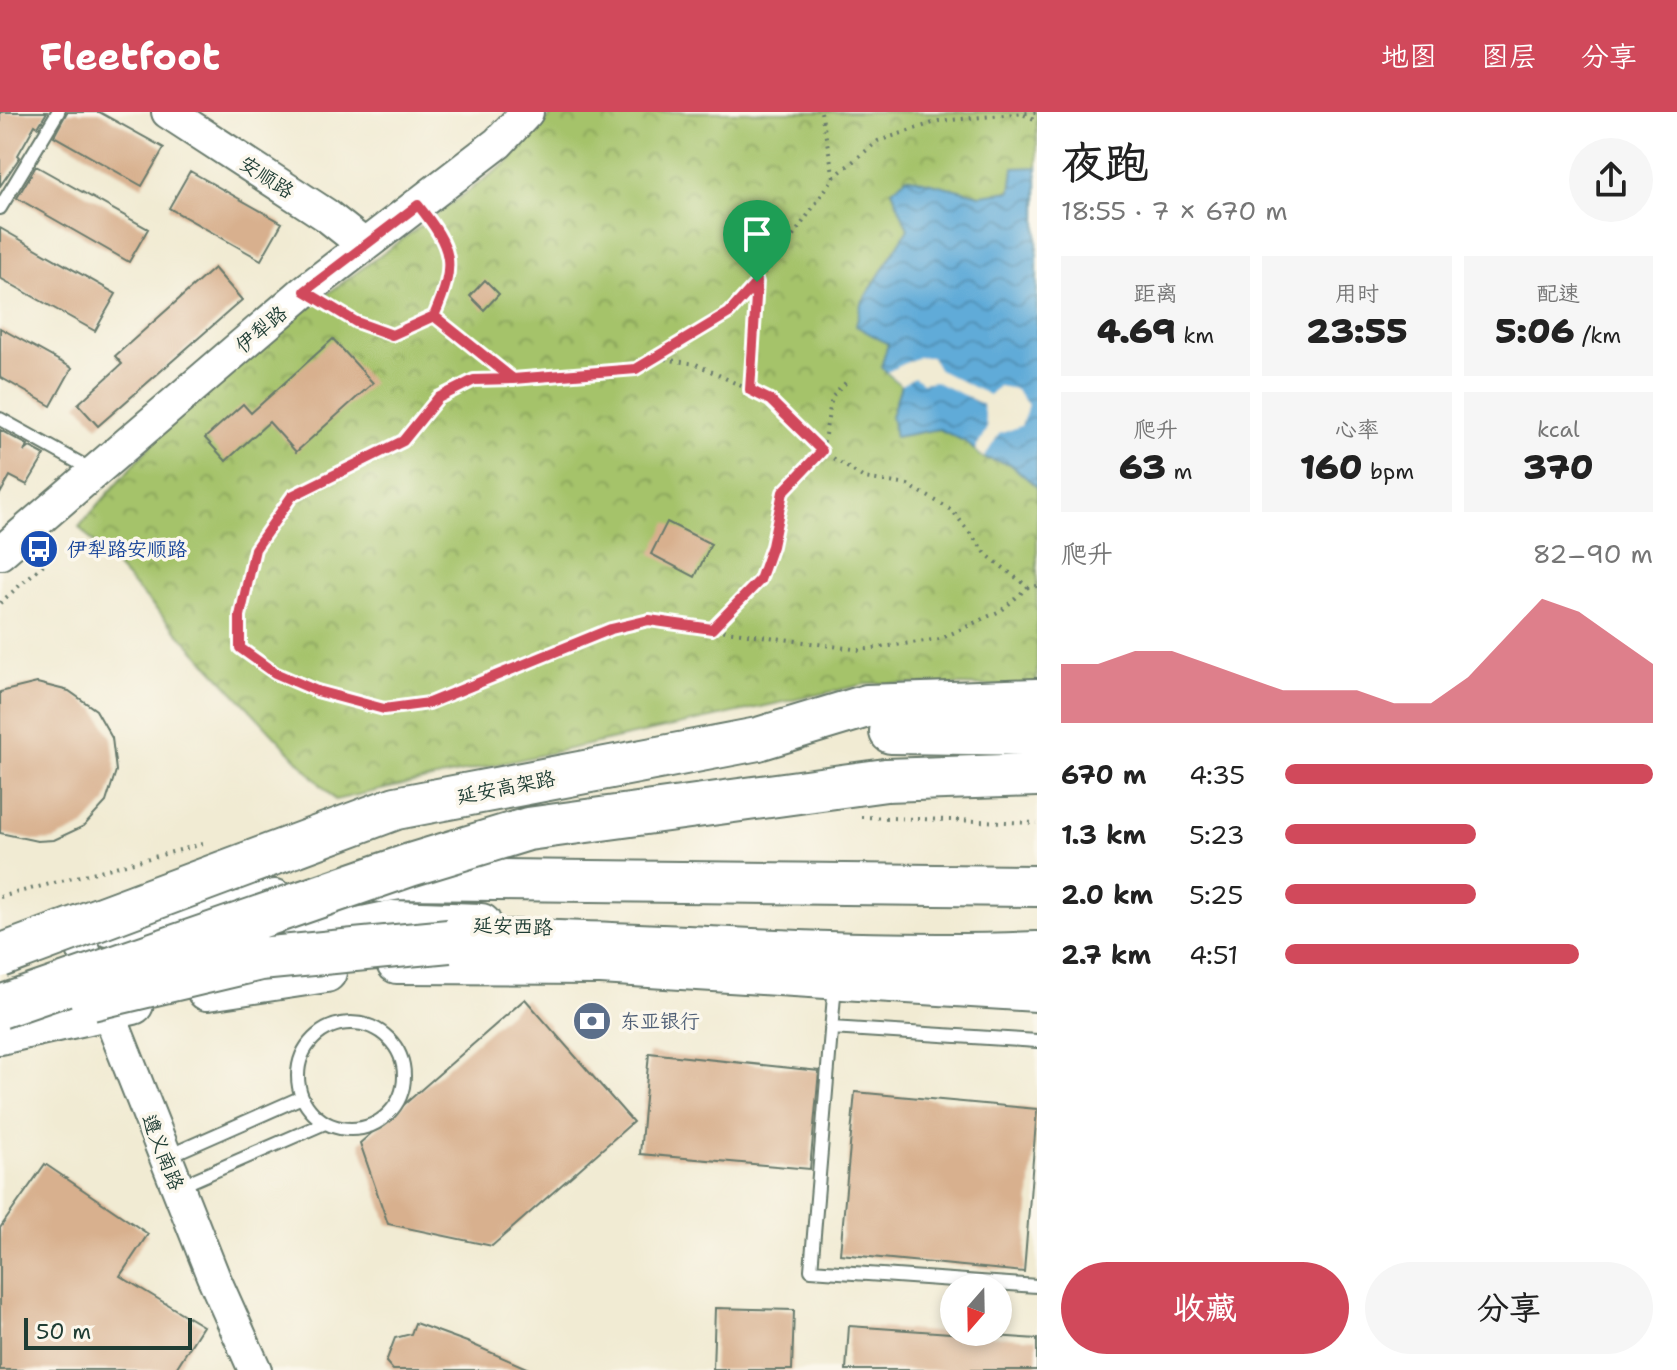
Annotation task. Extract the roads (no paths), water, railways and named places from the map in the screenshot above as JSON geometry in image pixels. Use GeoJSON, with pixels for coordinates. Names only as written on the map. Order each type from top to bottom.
{"type":"FeatureCollection","features":[{"type":"Feature","properties":{"kind":"highway"},"geometry":{"type":"LineString","coordinates":[[758,739],[867,706],[1037,700]]}},
{"type":"Feature","properties":{"kind":"highway","name":"延安高架路"},"geometry":{"type":"LineString","coordinates":[[0,956],[396,808],[758,739],[885,732],[1037,734]]}},
{"type":"Feature","properties":{"kind":"highway"},"geometry":{"type":"LineString","coordinates":[[0,1007],[410,865],[528,829],[886,780],[1037,775]]}},
{"type":"Feature","properties":{"kind":"highway"},"geometry":{"type":"LineString","coordinates":[[0,1016],[260,959],[449,941],[530,940],[932,958],[1037,950]]}},
{"type":"Feature","properties":{"kind":"main road"},"geometry":{"type":"LineString","coordinates":[[90,971],[189,913],[400,879],[1037,886]]}},
{"type":"Feature","properties":{"kind":"main road","name":"延安西路"},"geometry":{"type":"LineString","coordinates":[[0,989],[391,921],[1037,950]]}},
{"type":"Feature","properties":{"kind":"main road","name":"延安西路"},"geometry":{"type":"LineString","coordinates":[[0,946],[90,971],[243,983],[410,962],[601,964],[1037,991]]}},
{"type":"Feature","properties":{"kind":"main road","name":"延安西路"},"geometry":{"type":"LineString","coordinates":[[0,1016],[90,971]]}},
{"type":"Feature","properties":{"kind":"main road","name":"延安西路"},"geometry":{"type":"LineString","coordinates":[[0,1034],[90,971]]}},
{"type":"Feature","properties":{"kind":"street","name":"安顺路"},"geometry":{"type":"LineString","coordinates":[[168,112],[326,215],[364,245]]}},
{"type":"Feature","properties":{"kind":"street","name":"伊犁路"},"geometry":{"type":"LineString","coordinates":[[0,553],[305,291],[498,143],[527,112]]}},
{"type":"Feature","properties":{"kind":"street","name":"遵义南路"},"geometry":{"type":"LineString","coordinates":[[90,971],[255,1370]]}},
{"type":"Feature","properties":{"kind":"lane"},"geometry":{"type":"LineString","coordinates":[[0,208],[58,112]]}},
{"type":"Feature","properties":{"kind":"lane"},"geometry":{"type":"LineString","coordinates":[[0,419],[93,471]]}},
{"type":"Feature","properties":{"kind":"lane"},"geometry":{"type":"LineString","coordinates":[[836,979],[811,1270],[1037,1286]]}},
{"type":"Feature","properties":{"kind":"lane"},"geometry":{"type":"LineString","coordinates":[[355,1022],[373,1027],[388,1037],[399,1051],[405,1068],[399,1101],[375,1124],[341,1128],[325,1123],[312,1112],[302,1097],[297,1079],[299,1061],[307,1044],[320,1031],[337,1024],[355,1022]]}},
{"type":"Feature","properties":{"kind":"lane"},"geometry":{"type":"LineString","coordinates":[[831,1028],[1037,1041]]}},
{"type":"Feature","properties":{"kind":"lane"},"geometry":{"type":"LineString","coordinates":[[165,1157],[302,1097]]}},
{"type":"Feature","properties":{"kind":"lane"},"geometry":{"type":"LineString","coordinates":[[177,1187],[325,1123]]}},
{"type":"Feature","properties":{"kind":"water"},"geometry":{"type":"Polygon","coordinates":[[[1037,167],[1037,487],[1010,464],[984,458],[964,441],[939,429],[895,437],[891,416],[901,385],[881,367],[888,344],[856,326],[861,304],[908,229],[892,190],[907,177],[980,195],[1011,191],[1014,168],[1037,167]]]}},
{"type":"Feature","properties":{"kind":"place","name":"伊犁路安顺路"},"geometry":{"type":"Point","coordinates":[39,549]}},
{"type":"Feature","properties":{"kind":"place","name":"东亚银行"},"geometry":{"type":"Point","coordinates":[592,1021]}}]}
